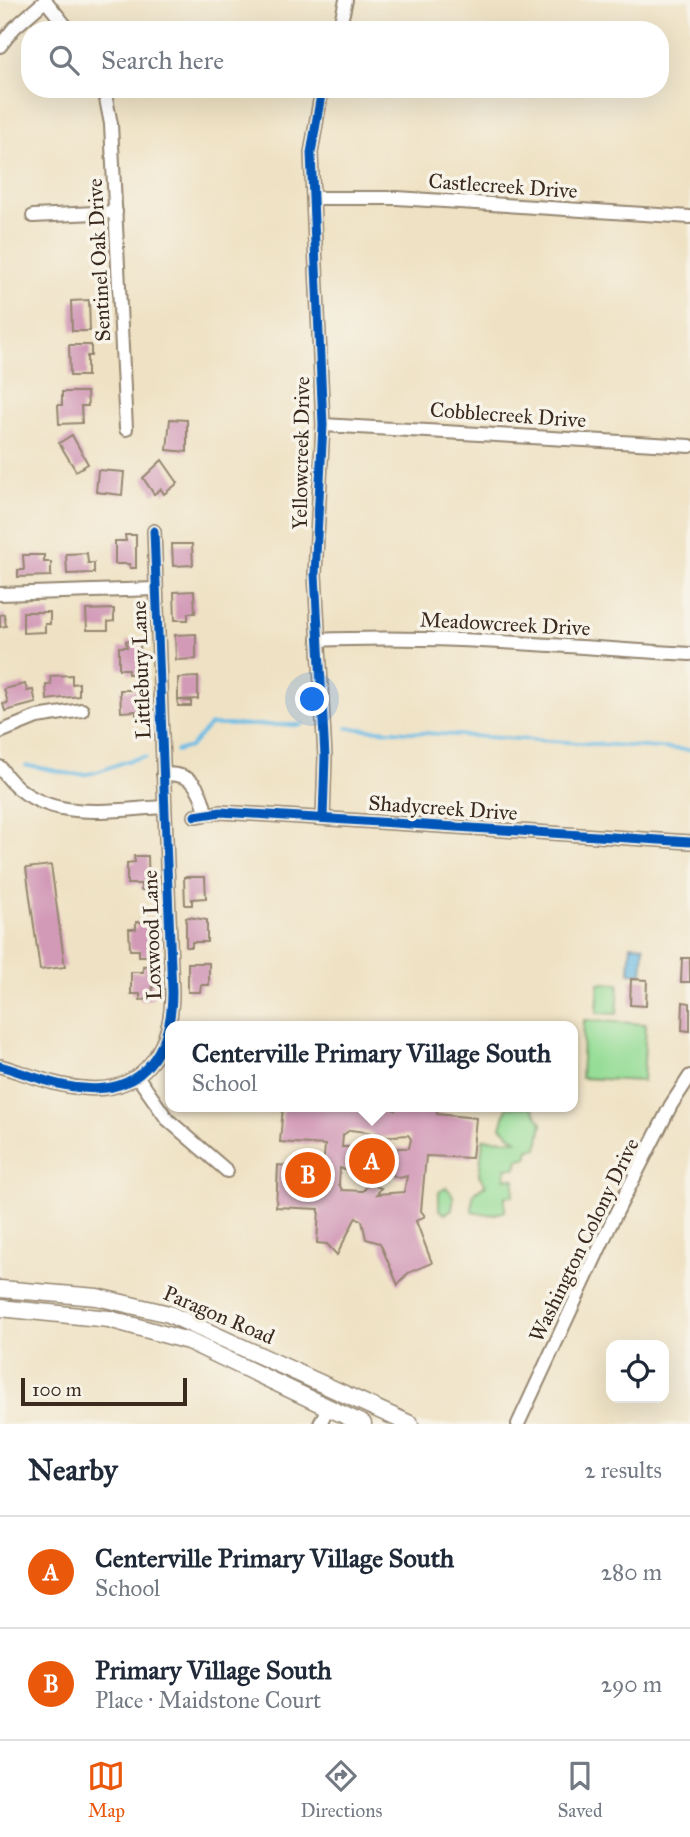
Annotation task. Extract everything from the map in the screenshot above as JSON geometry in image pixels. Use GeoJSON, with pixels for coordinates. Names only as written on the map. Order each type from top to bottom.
{"type":"FeatureCollection","features":[{"type":"Feature","properties":{"kind":"street"},"geometry":{"type":"LineString","coordinates":[[24,21],[45,0],[62,21]]}},
{"type":"Feature","properties":{"kind":"street"},"geometry":{"type":"LineString","coordinates":[[341,21],[346,0]]}},
{"type":"Feature","properties":{"kind":"street"},"geometry":{"type":"LineString","coordinates":[[0,46],[21,25]]}},
{"type":"Feature","properties":{"kind":"street","name":"Sentinel Oak Drive"},"geometry":{"type":"LineString","coordinates":[[106,98],[111,124],[126,429]]}},
{"type":"Feature","properties":{"kind":"street","name":"Yellowcreek Drive"},"geometry":{"type":"LineString","coordinates":[[320,98],[311,153],[323,425],[315,574],[325,757],[323,818]]}},
{"type":"Feature","properties":{"kind":"street","name":"Castlecreek Drive"},"geometry":{"type":"LineString","coordinates":[[313,198],[397,198],[690,218]]}},
{"type":"Feature","properties":{"kind":"street"},"geometry":{"type":"LineString","coordinates":[[33,216],[116,212]]}},
{"type":"Feature","properties":{"kind":"street","name":"Cobblecreek Drive"},"geometry":{"type":"LineString","coordinates":[[323,425],[690,446]]}},
{"type":"Feature","properties":{"kind":"street","name":"Littlebury Lane"},"geometry":{"type":"LineString","coordinates":[[154,531],[164,807]]}},
{"type":"Feature","properties":{"kind":"street"},"geometry":{"type":"LineString","coordinates":[[0,594],[156,589]]}},
{"type":"Feature","properties":{"kind":"street","name":"Meadowcreek Drive"},"geometry":{"type":"LineString","coordinates":[[318,640],[389,637],[452,639],[690,654]]}},
{"type":"Feature","properties":{"kind":"street"},"geometry":{"type":"LineString","coordinates":[[0,732],[37,717],[82,710]]}},
{"type":"Feature","properties":{"kind":"street"},"geometry":{"type":"LineString","coordinates":[[0,767],[21,792],[47,807],[74,811],[164,807]]}},
{"type":"Feature","properties":{"kind":"street","name":"Shadycreek Drive"},"geometry":{"type":"LineString","coordinates":[[163,774],[178,773],[192,779],[203,799],[201,814],[323,818],[690,842]]}},
{"type":"Feature","properties":{"kind":"street","name":"Loxwood Lane"},"geometry":{"type":"LineString","coordinates":[[164,807],[172,1009],[170,1021]]}},
{"type":"Feature","properties":{"kind":"street","name":"Loxwood Lane"},"geometry":{"type":"LineString","coordinates":[[0,1066],[81,1088],[108,1087],[137,1076],[160,1051],[165,1040]]}},
{"type":"Feature","properties":{"kind":"street"},"geometry":{"type":"LineString","coordinates":[[137,1076],[167,1119],[227,1171]]}},
{"type":"Feature","properties":{"kind":"street","name":"Washington Colony Drive"},"geometry":{"type":"LineString","coordinates":[[518,1424],[613,1219],[671,1105],[690,1076]]}},
{"type":"Feature","properties":{"kind":"street","name":"Paragon Road"},"geometry":{"type":"LineString","coordinates":[[0,1289],[97,1297],[169,1314],[410,1424]]}},
{"type":"Feature","properties":{"kind":"street","name":"Paragon Road"},"geometry":{"type":"LineString","coordinates":[[0,1308],[84,1315],[162,1333],[219,1353],[363,1424]]}},
{"type":"Feature","properties":{"kind":"street"},"geometry":{"type":"LineString","coordinates":[[320,1424],[328,1407]]}},
{"type":"Feature","properties":{"kind":"green space"},"geometry":{"type":"Polygon","coordinates":[[[599,983],[619,984],[617,1014],[597,1013],[599,983]]]}},
{"type":"Feature","properties":{"kind":"green space"},"geometry":{"type":"Polygon","coordinates":[[[584,1020],[646,1024],[643,1081],[581,1078],[584,1020]]]}},
{"type":"Feature","properties":{"kind":"green space"},"geometry":{"type":"Polygon","coordinates":[[[506,1112],[535,1112],[542,1123],[538,1148],[529,1149],[527,1158],[518,1159],[516,1168],[506,1168],[505,1178],[515,1179],[513,1196],[505,1196],[505,1211],[489,1214],[472,1211],[474,1195],[486,1185],[479,1175],[483,1139],[517,1140],[501,1127],[506,1112]]]}},
{"type":"Feature","properties":{"kind":"green space"},"geometry":{"type":"Polygon","coordinates":[[[446,1188],[451,1192],[453,1200],[452,1209],[445,1214],[439,1209],[439,1192],[446,1188]]]}},
{"type":"Feature","properties":{"kind":"water"},"geometry":{"type":"Polygon","coordinates":[[[631,945],[644,946],[642,974],[629,973],[631,945]]]}},
{"type":"Feature","properties":{"kind":"building"},"geometry":{"type":"Polygon","coordinates":[[[89,300],[90,331],[72,331],[71,301],[89,300]]]}},
{"type":"Feature","properties":{"kind":"building"},"geometry":{"type":"Polygon","coordinates":[[[69,345],[91,345],[91,356],[87,356],[87,376],[70,376],[69,345]]]}},
{"type":"Feature","properties":{"kind":"building"},"geometry":{"type":"Polygon","coordinates":[[[62,392],[87,392],[88,406],[81,406],[82,423],[59,424],[58,405],[62,405],[62,392]]]}},
{"type":"Feature","properties":{"kind":"building"},"geometry":{"type":"Polygon","coordinates":[[[170,419],[187,420],[187,452],[167,450],[170,419]]]}},
{"type":"Feature","properties":{"kind":"building"},"geometry":{"type":"Polygon","coordinates":[[[72,435],[88,464],[76,471],[59,443],[72,435]]]}},
{"type":"Feature","properties":{"kind":"building"},"geometry":{"type":"Polygon","coordinates":[[[162,460],[178,483],[164,494],[161,489],[154,494],[143,478],[162,460]]]}},
{"type":"Feature","properties":{"kind":"building"},"geometry":{"type":"Polygon","coordinates":[[[98,470],[124,472],[122,495],[96,492],[98,470]]]}},
{"type":"Feature","properties":{"kind":"building"},"geometry":{"type":"Polygon","coordinates":[[[125,535],[136,535],[136,568],[130,568],[129,564],[115,564],[115,541],[126,541],[125,535]]]}},
{"type":"Feature","properties":{"kind":"building"},"geometry":{"type":"Polygon","coordinates":[[[172,544],[192,544],[193,565],[173,566],[172,544]]]}},
{"type":"Feature","properties":{"kind":"building"},"geometry":{"type":"Polygon","coordinates":[[[87,553],[88,563],[94,563],[94,573],[67,574],[66,554],[87,553]]]}},
{"type":"Feature","properties":{"kind":"building"},"geometry":{"type":"Polygon","coordinates":[[[23,555],[44,555],[44,562],[51,562],[51,576],[18,577],[18,570],[24,570],[23,555]]]}},
{"type":"Feature","properties":{"kind":"building"},"geometry":{"type":"Polygon","coordinates":[[[194,591],[195,613],[188,613],[188,620],[175,620],[174,592],[194,591]]]}},
{"type":"Feature","properties":{"kind":"building"},"geometry":{"type":"Polygon","coordinates":[[[114,609],[114,621],[108,622],[108,630],[87,630],[86,610],[114,609]]]}},
{"type":"Feature","properties":{"kind":"building"},"geometry":{"type":"Polygon","coordinates":[[[23,612],[50,612],[50,624],[45,624],[45,632],[23,633],[23,612]]]}},
{"type":"Feature","properties":{"kind":"building"},"geometry":{"type":"Polygon","coordinates":[[[4,614],[6,626],[0,627],[0,615],[4,614]]]}},
{"type":"Feature","properties":{"kind":"building"},"geometry":{"type":"Polygon","coordinates":[[[196,634],[196,659],[176,660],[175,635],[196,634]]]}},
{"type":"Feature","properties":{"kind":"building"},"geometry":{"type":"Polygon","coordinates":[[[140,640],[141,674],[128,674],[128,669],[119,669],[119,647],[127,647],[126,641],[140,640]]]}},
{"type":"Feature","properties":{"kind":"building"},"geometry":{"type":"Polygon","coordinates":[[[72,675],[72,684],[79,683],[79,696],[47,700],[46,685],[51,685],[50,676],[72,675]]]}},
{"type":"Feature","properties":{"kind":"building"},"geometry":{"type":"Polygon","coordinates":[[[198,677],[198,699],[178,700],[178,678],[198,677]]]}},
{"type":"Feature","properties":{"kind":"building"},"geometry":{"type":"Polygon","coordinates":[[[25,684],[27,691],[33,690],[36,703],[5,711],[3,704],[8,703],[4,689],[25,684]]]}},
{"type":"Feature","properties":{"kind":"building"},"geometry":{"type":"Polygon","coordinates":[[[136,684],[142,684],[143,717],[136,717],[136,711],[121,712],[120,690],[136,690],[136,684]]]}},
{"type":"Feature","properties":{"kind":"building"},"geometry":{"type":"Polygon","coordinates":[[[178,700],[191,701],[191,706],[178,706],[178,700]]]}},
{"type":"Feature","properties":{"kind":"building"},"geometry":{"type":"Polygon","coordinates":[[[134,856],[148,856],[149,890],[141,890],[141,884],[127,884],[127,863],[135,862],[134,856]]]}},
{"type":"Feature","properties":{"kind":"building"},"geometry":{"type":"Polygon","coordinates":[[[51,865],[65,967],[40,970],[26,868],[51,865]]]}},
{"type":"Feature","properties":{"kind":"building"},"geometry":{"type":"Polygon","coordinates":[[[184,877],[205,877],[206,898],[192,899],[192,905],[185,905],[184,877]]]}},
{"type":"Feature","properties":{"kind":"building"},"geometry":{"type":"Polygon","coordinates":[[[186,918],[207,920],[207,942],[192,942],[192,947],[186,947],[186,918]]]}},
{"type":"Feature","properties":{"kind":"building"},"geometry":{"type":"Polygon","coordinates":[[[136,922],[151,922],[151,956],[139,956],[139,950],[130,950],[129,929],[136,929],[136,922]]]}},
{"type":"Feature","properties":{"kind":"building"},"geometry":{"type":"Polygon","coordinates":[[[682,958],[690,958],[690,982],[681,982],[682,958]]]}},
{"type":"Feature","properties":{"kind":"building"},"geometry":{"type":"Polygon","coordinates":[[[188,963],[209,963],[209,985],[201,985],[200,992],[188,992],[188,963]]]}},
{"type":"Feature","properties":{"kind":"building"},"geometry":{"type":"Polygon","coordinates":[[[152,965],[153,999],[140,1000],[140,994],[131,994],[131,972],[143,972],[143,966],[152,965]]]}},
{"type":"Feature","properties":{"kind":"building"},"geometry":{"type":"Polygon","coordinates":[[[631,979],[647,980],[646,1006],[630,1005],[631,979]]]}},
{"type":"Feature","properties":{"kind":"building"},"geometry":{"type":"Polygon","coordinates":[[[683,1002],[690,1003],[690,1031],[682,1030],[683,1002]]]}},
{"type":"Feature","properties":{"kind":"building"},"geometry":{"type":"Polygon","coordinates":[[[283,1112],[437,1112],[476,1118],[472,1158],[426,1156],[421,1211],[425,1216],[416,1221],[432,1263],[408,1273],[398,1285],[380,1243],[366,1239],[362,1221],[356,1217],[337,1255],[327,1244],[317,1243],[319,1209],[276,1207],[278,1165],[323,1169],[325,1145],[280,1142],[283,1112]],[[350,1130],[343,1135],[342,1147],[352,1147],[356,1164],[352,1173],[340,1168],[339,1184],[342,1190],[363,1191],[369,1184],[381,1188],[377,1194],[404,1192],[407,1176],[399,1178],[389,1173],[395,1168],[391,1159],[398,1148],[409,1148],[411,1139],[408,1135],[378,1137],[367,1132],[350,1130]]]}},
{"type":"Feature","properties":{"kind":"waterway"},"geometry":{"type":"LineString","coordinates":[[176,751],[190,747],[210,725],[302,725]]}},
{"type":"Feature","properties":{"kind":"waterway"},"geometry":{"type":"LineString","coordinates":[[347,728],[690,750]]}},
{"type":"Feature","properties":{"kind":"waterway"},"geometry":{"type":"LineString","coordinates":[[26,766],[87,774],[146,757]]}},
{"type":"Feature","properties":{"kind":"cycle path"},"geometry":{"type":"LineString","coordinates":[[320,98],[311,153],[323,425],[315,574],[325,757],[323,818]]}},
{"type":"Feature","properties":{"kind":"cycle path"},"geometry":{"type":"LineString","coordinates":[[154,531],[172,992],[169,1021]]}},
{"type":"Feature","properties":{"kind":"cycle path"},"geometry":{"type":"LineString","coordinates":[[195,816],[221,812],[690,842]]}},
{"type":"Feature","properties":{"kind":"cycle path"},"geometry":{"type":"LineString","coordinates":[[0,1066],[62,1085],[105,1088],[123,1084],[138,1075],[151,1063],[165,1036]]}},
{"type":"Feature","properties":{"kind":"place","name":"Centerville Primary Village South"},"geometry":{"type":"Point","coordinates":[372,1161]}},
{"type":"Feature","properties":{"kind":"place","name":"Primary Village South"},"geometry":{"type":"Point","coordinates":[308,1175]}}]}
